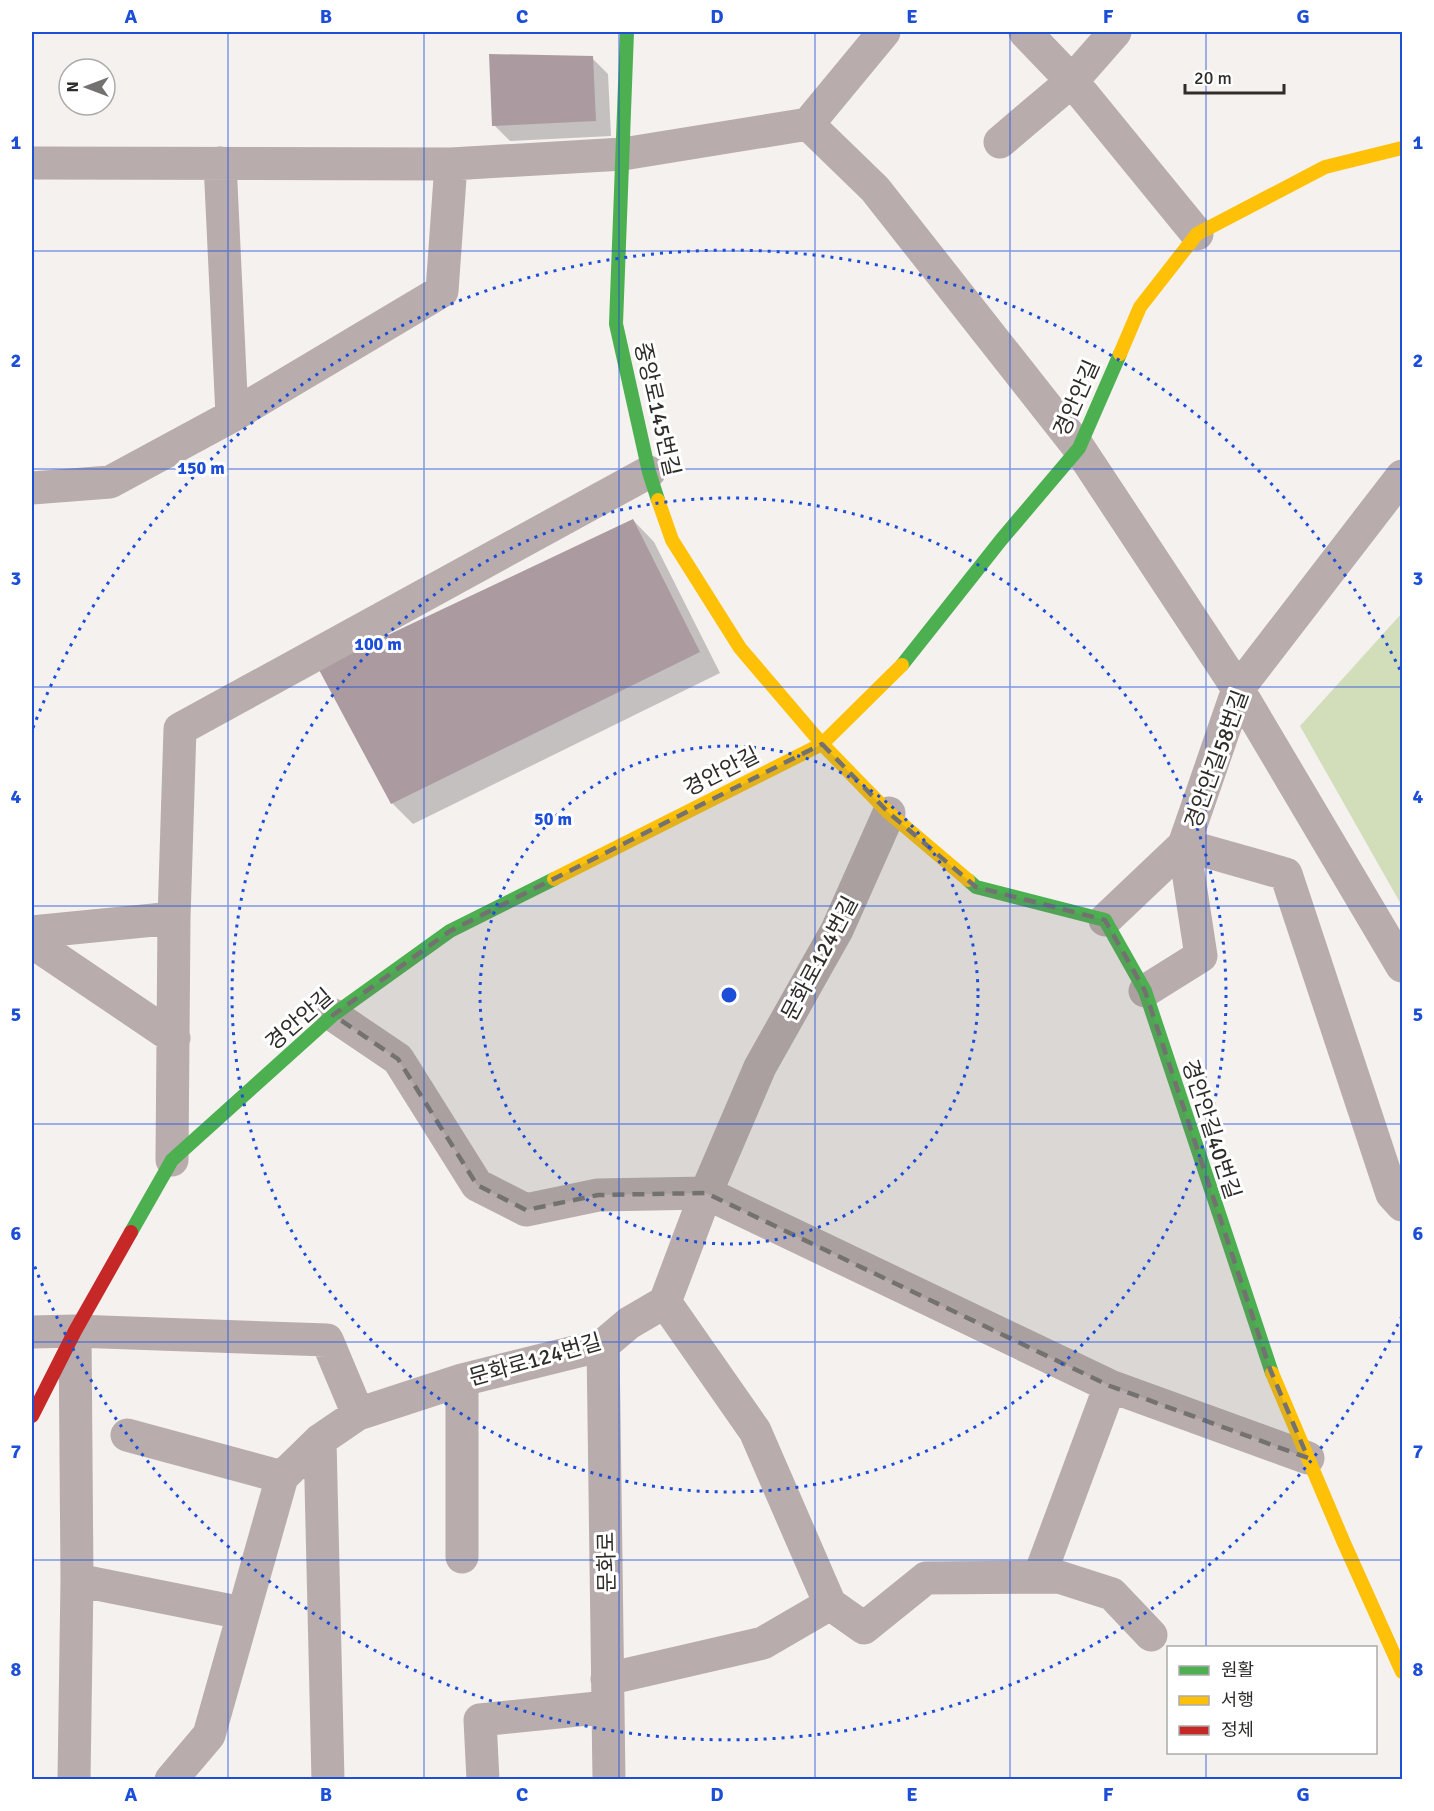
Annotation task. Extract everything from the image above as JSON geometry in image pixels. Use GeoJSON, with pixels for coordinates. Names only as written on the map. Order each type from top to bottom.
{"type":"FeatureCollection","features":[{"type":"Feature","properties":{"kind":"street","name":"중앙로145번길"},"geometry":{"type":"LineString","coordinates":[[627,32],[616,324],[649,472],[672,540],[740,648],[822,744]]}},
{"type":"Feature","properties":{"kind":"street"},"geometry":{"type":"LineString","coordinates":[[32,163],[451,164],[623,154],[808,124],[884,32]]}},
{"type":"Feature","properties":{"kind":"street"},"geometry":{"type":"LineString","coordinates":[[1024,32],[1072,81],[1197,234]]}},
{"type":"Feature","properties":{"kind":"street"},"geometry":{"type":"LineString","coordinates":[[1000,142],[1072,81],[1115,32]]}},
{"type":"Feature","properties":{"kind":"street"},"geometry":{"type":"LineString","coordinates":[[808,124],[875,189],[1079,448],[1238,689],[1402,966]]}},
{"type":"Feature","properties":{"kind":"street","name":"경안안길"},"geometry":{"type":"LineString","coordinates":[[32,1416],[75,1331],[172,1160],[333,1015],[450,931],[822,744],[899,668],[1001,540],[1079,448],[1140,307],[1197,234],[1325,166],[1402,148]]}},
{"type":"Feature","properties":{"kind":"street"},"geometry":{"type":"LineString","coordinates":[[220,164],[232,416]]}},
{"type":"Feature","properties":{"kind":"street"},"geometry":{"type":"LineString","coordinates":[[32,488],[110,482],[232,416],[442,291],[451,164]]}},
{"type":"Feature","properties":{"kind":"street"},"geometry":{"type":"LineString","coordinates":[[172,1160],[174,918],[180,729],[649,472]]}},
{"type":"Feature","properties":{"kind":"street","name":"경안안길58번길"},"geometry":{"type":"LineString","coordinates":[[1145,991],[1201,956],[1184,845],[1238,689],[1402,476]]}},
{"type":"Feature","properties":{"kind":"street"},"geometry":{"type":"LineString","coordinates":[[822,744],[889,813],[976,887],[1105,920],[1184,845],[1286,874],[1392,1194],[1402,1205]]}},
{"type":"Feature","properties":{"kind":"street","name":"문화로124번길"},"geometry":{"type":"LineString","coordinates":[[171,1779],[208,1735],[282,1477],[320,1440],[358,1414],[462,1380],[603,1345],[629,1323],[665,1302],[706,1192],[760,1067],[837,930],[889,813]]}},
{"type":"Feature","properties":{"kind":"street"},"geometry":{"type":"LineString","coordinates":[[32,932],[174,918]]}},
{"type":"Feature","properties":{"kind":"street","name":"경안안길40번길"},"geometry":{"type":"LineString","coordinates":[[1105,920],[1145,991],[1270,1369],[1402,1670]]}},
{"type":"Feature","properties":{"kind":"street"},"geometry":{"type":"LineString","coordinates":[[32,942],[174,1038]]}},
{"type":"Feature","properties":{"kind":"street"},"geometry":{"type":"LineString","coordinates":[[333,1015],[398,1059],[477,1185],[526,1210],[598,1195],[706,1192],[1110,1386],[1308,1458]]}},
{"type":"Feature","properties":{"kind":"street"},"geometry":{"type":"LineString","coordinates":[[665,1302],[755,1431],[830,1604],[864,1628],[927,1578],[1059,1577],[1112,1594],[1151,1635]]}},
{"type":"Feature","properties":{"kind":"street"},"geometry":{"type":"LineString","coordinates":[[32,1332],[75,1331],[327,1341],[358,1414]]}},
{"type":"Feature","properties":{"kind":"street"},"geometry":{"type":"LineString","coordinates":[[74,1779],[77,1580],[75,1331]]}},
{"type":"Feature","properties":{"kind":"street","name":"문화로"},"geometry":{"type":"LineString","coordinates":[[603,1345],[609,1779]]}},
{"type":"Feature","properties":{"kind":"street"},"geometry":{"type":"LineString","coordinates":[[462,1380],[462,1557]]}},
{"type":"Feature","properties":{"kind":"street"},"geometry":{"type":"LineString","coordinates":[[1039,1577],[1110,1386]]}},
{"type":"Feature","properties":{"kind":"street"},"geometry":{"type":"LineString","coordinates":[[128,1435],[282,1477]]}},
{"type":"Feature","properties":{"kind":"street"},"geometry":{"type":"LineString","coordinates":[[320,1440],[328,1779]]}},
{"type":"Feature","properties":{"kind":"street"},"geometry":{"type":"LineString","coordinates":[[77,1580],[242,1612]]}},
{"type":"Feature","properties":{"kind":"street"},"geometry":{"type":"LineString","coordinates":[[483,1779],[480,1720],[607,1693],[763,1643],[830,1604]]}},
{"type":"Feature","properties":{"kind":"highlighted area"},"geometry":{"type":"Polygon","coordinates":[[[822,744],[889,813],[976,887],[1105,920],[1145,991],[1270,1369],[1308,1458],[1110,1386],[706,1193],[598,1195],[526,1210],[477,1185],[398,1059],[333,1015],[450,931],[822,744]]]}},
{"type":"Feature","properties":{"kind":"green space"},"geometry":{"type":"Polygon","coordinates":[[[1402,613],[1402,906],[1300,726],[1402,613]]]}},
{"type":"Feature","properties":{"kind":"building"},"geometry":{"type":"Polygon","coordinates":[[[489,54],[593,56],[596,121],[492,126],[489,54]]]}},
{"type":"Feature","properties":{"kind":"building"},"geometry":{"type":"Polygon","coordinates":[[[633,519],[700,652],[391,804],[318,668],[633,519]]]}},
{"type":"Feature","properties":{"kind":"traffic: fast"},"geometry":{"type":"LineString","coordinates":[[627,32],[616,324],[649,472],[658,500]]}},
{"type":"Feature","properties":{"kind":"traffic: fast"},"geometry":{"type":"LineString","coordinates":[[902,665],[1001,540],[1079,448],[1120,354]]}},
{"type":"Feature","properties":{"kind":"traffic: fast"},"geometry":{"type":"LineString","coordinates":[[131,1232],[172,1160],[333,1015],[450,931],[554,879]]}},
{"type":"Feature","properties":{"kind":"traffic: fast"},"geometry":{"type":"LineString","coordinates":[[968,880],[976,887],[1105,920],[1145,991],[1272,1373]]}},
{"type":"Feature","properties":{"kind":"traffic: slow"},"geometry":{"type":"LineString","coordinates":[[1120,354],[1140,307],[1197,234],[1325,167],[1402,148]]}},
{"type":"Feature","properties":{"kind":"traffic: slow"},"geometry":{"type":"LineString","coordinates":[[658,500],[672,540],[740,648],[822,744],[889,813],[968,880]]}},
{"type":"Feature","properties":{"kind":"traffic: slow"},"geometry":{"type":"LineString","coordinates":[[554,879],[822,744],[902,665]]}},
{"type":"Feature","properties":{"kind":"traffic: slow"},"geometry":{"type":"LineString","coordinates":[[1272,1373],[1402,1672]]}},
{"type":"Feature","properties":{"kind":"traffic: jam"},"geometry":{"type":"LineString","coordinates":[[32,1416],[75,1331],[131,1232]]}}]}
